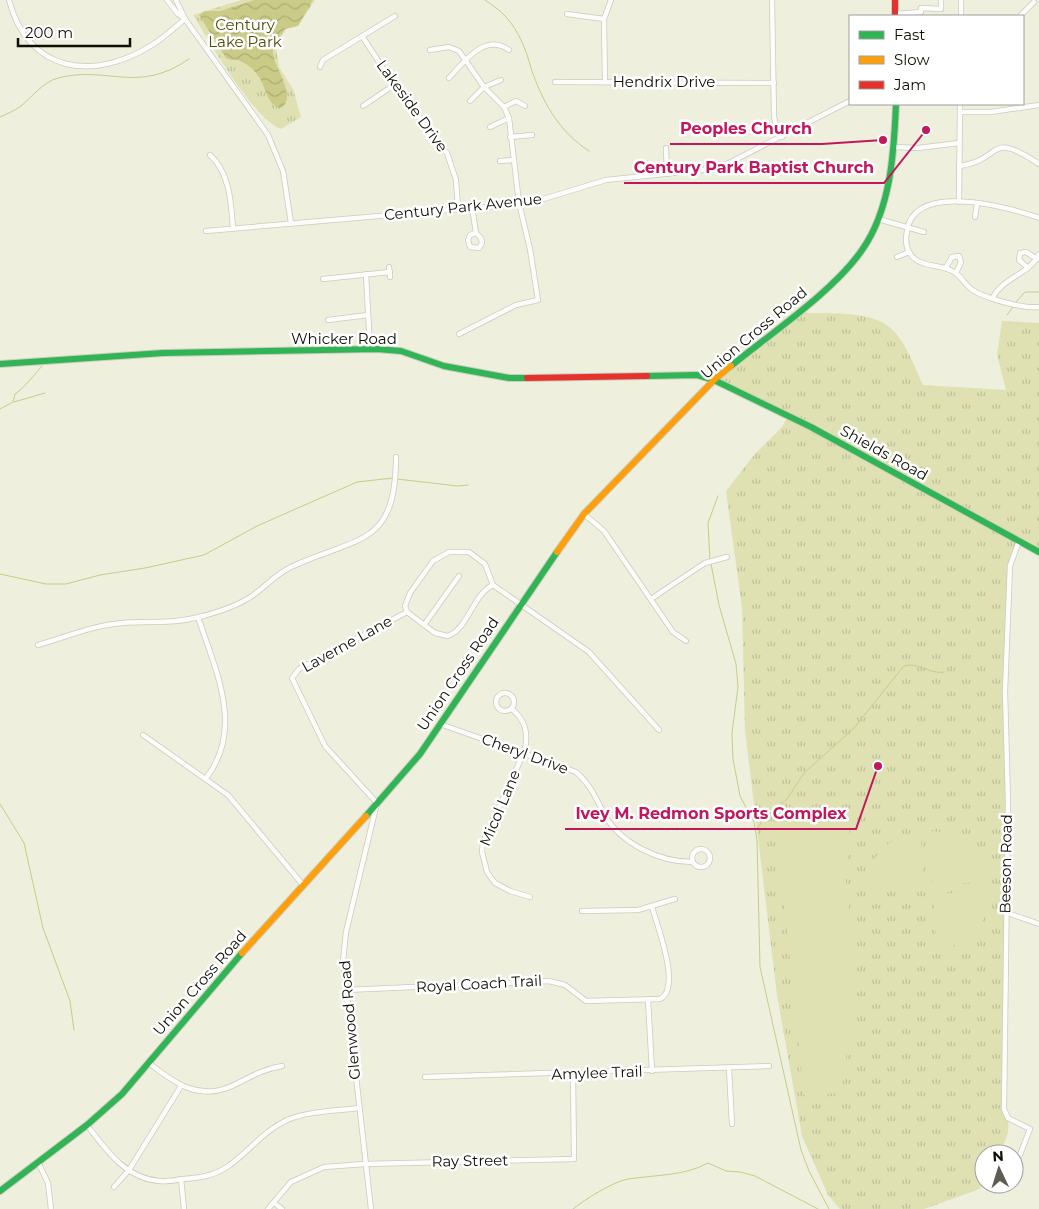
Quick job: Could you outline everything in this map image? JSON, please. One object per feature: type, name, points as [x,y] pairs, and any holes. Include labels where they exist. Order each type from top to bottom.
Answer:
[{"type":"main road","points":[[895,0],[895,15]]},
{"type":"main road","name":"Union Cross Road","points":[[0,1191],[87,1125],[122,1094],[219,979],[420,754],[520,603],[584,514],[714,380],[828,287],[862,250],[878,219],[894,147],[896,105]]},
{"type":"main road","name":"Whicker Road","points":[[0,364],[163,353],[370,350],[402,351],[444,366],[509,378],[690,374],[714,380]]},
{"type":"main road","name":"Shields Road","points":[[714,380],[811,427],[1039,552]]},
{"type":"street","points":[[10,0],[18,26],[33,47],[50,58],[73,65],[113,62],[144,50],[158,42],[185,19]]},
{"type":"street","points":[[167,0],[178,14],[185,19]]},
{"type":"street","points":[[176,0],[185,19],[257,118],[273,144],[286,181],[291,223]]},
{"type":"street","points":[[605,82],[604,19],[611,0]]},
{"type":"street","points":[[772,0],[774,123],[782,136]]},
{"type":"street","points":[[895,15],[921,12],[920,8],[923,7],[941,9],[941,0]]},
{"type":"street","points":[[961,0],[961,15]]},
{"type":"street","points":[[1021,15],[1034,1]]},
{"type":"street","points":[[567,14],[604,19]]},
{"type":"street","points":[[320,67],[323,60],[395,16]]},
{"type":"street","name":"Lakeside Drive","points":[[362,36],[394,84],[447,153],[456,180],[458,208]]},
{"type":"street","points":[[450,78],[466,59],[479,48],[500,45],[509,50]]},
{"type":"street","points":[[430,50],[452,48],[459,51],[484,87],[504,107],[509,118],[519,203],[530,248],[538,300],[516,305],[459,334]]},
{"type":"street","points":[[470,101],[484,87],[501,80]]},
{"type":"street","name":"Hendrix Drive","points":[[555,82],[774,83]]},
{"type":"street","points":[[363,106],[394,84]]},
{"type":"street","points":[[504,107],[516,101],[525,106]]},
{"type":"street","name":"Century Park Avenue","points":[[206,231],[539,201],[606,180],[712,169],[729,164],[849,102]]},
{"type":"street","points":[[959,202],[960,105]]},
{"type":"street","points":[[960,112],[991,112],[1015,106],[1039,105]]},
{"type":"street","points":[[490,127],[509,118]]},
{"type":"street","points":[[510,137],[532,135]]},
{"type":"street","points":[[894,147],[918,148],[959,143]]},
{"type":"street","points":[[959,166],[973,164],[1003,147],[1016,149],[1039,164]]},
{"type":"street","points":[[666,148],[667,174]]},
{"type":"street","points":[[210,155],[217,162],[228,186],[234,228]]},
{"type":"street","points":[[500,162],[514,160]]},
{"type":"street","points":[[1039,218],[1014,209],[959,202],[937,202],[922,207],[907,228],[906,243],[909,252],[921,263],[946,267],[956,273],[974,291],[1018,306],[1039,307]]},
{"type":"street","points":[[975,216],[977,204]]},
{"type":"street","points":[[472,207],[476,233]]},
{"type":"street","points":[[878,219],[924,232]]},
{"type":"street","points":[[897,257],[909,252]]},
{"type":"street","points":[[994,297],[998,289],[1009,279],[1028,268],[1038,256],[1026,252],[1020,253],[1019,260],[1028,268]]},
{"type":"street","points":[[946,267],[952,257],[959,256],[961,262],[956,273]]},
{"type":"street","points":[[323,278],[390,272]]},
{"type":"street","points":[[366,274],[370,350]]},
{"type":"street","points":[[328,320],[368,315]]},
{"type":"street","points":[[38,645],[108,625],[168,622],[198,617],[240,603],[290,567],[353,543],[373,531],[389,512],[396,483],[396,457]]},
{"type":"street","points":[[584,514],[604,531],[674,632],[686,641]]},
{"type":"street","name":"Beeson Road","points":[[1019,541],[1010,566],[1005,691],[1008,802],[1005,912],[1004,1109],[1008,1118],[1030,1129],[1024,1144]]},
{"type":"street","points":[[493,585],[481,595],[453,634],[440,636],[406,612],[406,601],[433,561],[449,552],[469,552],[479,558],[489,570],[493,585],[589,652],[659,730]]},
{"type":"street","points":[[651,599],[705,563],[728,557]]},
{"type":"street","points":[[424,625],[459,576]]},
{"type":"street","name":"Laverne Lane","points":[[377,803],[325,746],[301,699],[292,676],[300,669],[406,612]]},
{"type":"street","points":[[198,617],[226,714],[224,742],[218,758],[206,778]]},
{"type":"street","points":[[505,693],[511,695],[514,703],[512,709],[504,711],[498,708],[496,700],[500,695],[505,693]]},
{"type":"street","name":"Micol Lane","points":[[512,709],[520,715],[526,729],[527,738],[523,753],[483,842],[482,852],[486,872],[495,883],[510,892],[530,897]]},
{"type":"street","name":"Cheryl Drive","points":[[440,724],[576,772],[590,785],[615,829],[630,843],[660,856],[693,862]]},
{"type":"street","points":[[143,735],[206,778],[238,806],[266,843],[303,885]]},
{"type":"street","name":"Glenwood Road","points":[[371,1209],[358,1108],[343,961],[346,932],[377,803]]},
{"type":"street","points":[[698,850],[704,850],[709,854],[710,860],[705,867],[700,867],[693,862],[694,854],[698,850]]},
{"type":"street","points":[[582,910],[638,910],[675,899]]},
{"type":"street","points":[[652,907],[665,950],[668,980],[665,997],[648,1000],[652,1071]]},
{"type":"street","points":[[1005,912],[1039,924]]},
{"type":"street","name":"Royal Coach Trail","points":[[345,990],[549,981],[565,985],[586,1000],[648,1000]]},
{"type":"street","points":[[149,1063],[181,1086],[198,1091],[215,1091],[231,1086],[258,1071],[282,1066]]},
{"type":"street","name":"Amylee Trail","points":[[425,1077],[573,1074],[769,1066]]},
{"type":"street","points":[[729,1069],[732,1124]]},
{"type":"street","name":"Ray Street","points":[[268,1209],[287,1185],[305,1174],[324,1167],[365,1164],[574,1159],[573,1074]]},
{"type":"street","points":[[114,1187],[129,1170],[181,1086]]},
{"type":"street","points":[[87,1125],[112,1157],[129,1170],[150,1180],[182,1179],[204,1177],[226,1168],[270,1130],[287,1120],[358,1108]]},
{"type":"street","points":[[38,1162],[48,1183],[51,1209]]},
{"type":"street","points":[[182,1179],[184,1209]]},
{"type":"street","points":[[274,1203],[282,1209]]},
{"type":"green space","name":"Century Lake Park","points":[[241,0],[315,0],[299,25],[286,29],[276,46],[279,67],[293,89],[301,117],[281,129],[270,123],[246,96],[233,79],[193,15]]},
{"type":"green space","points":[[801,309],[811,313],[863,316],[889,326],[906,348],[923,385],[1006,390],[997,355],[1002,321],[1039,323],[1039,552],[1020,541],[1010,566],[1005,691],[1008,801],[1004,1109],[1007,1115],[1008,1132],[1004,1144],[974,1144],[974,1191],[924,1209],[840,1209],[828,1195],[802,1136],[777,995],[745,730],[742,608],[726,491],[754,455],[782,427],[788,416],[714,380]]},
{"type":"green space","points":[[850,824],[846,881],[857,984],[841,1093],[804,1095],[781,873],[780,825]]},
{"type":"green space","points":[[926,831],[950,834],[968,842],[981,858],[988,881],[933,886]]},
{"type":"green space","points":[[921,832],[923,887],[868,891],[871,867],[881,850],[898,839]]},
{"type":"green space","points":[[988,890],[985,914],[976,931],[959,943],[937,950],[933,895]]},
{"type":"water","name":"Century Lake Park","points":[[255,0],[313,0],[298,26],[285,29],[273,49],[274,59],[284,82],[287,96],[286,103],[281,108],[269,100],[261,81],[252,69],[240,61],[226,58],[199,15],[205,11],[220,11]]},
{"type":"waterway","points":[[485,0],[504,14],[515,28],[540,92],[553,115],[569,135],[589,151]]},
{"type":"waterway","points":[[0,117],[18,108],[43,86],[58,78],[76,75],[123,77],[154,75],[170,70],[189,59]]},
{"type":"waterway","points":[[1015,303],[1025,292],[1039,292]]},
{"type":"waterway","points":[[1007,315],[1013,307]]},
{"type":"waterway","points":[[0,409],[13,402],[15,394],[42,366]]},
{"type":"waterway","points":[[14,402],[45,393]]},
{"type":"waterway","points":[[0,574],[46,584],[66,584],[100,575],[145,568],[204,555],[257,526],[357,482],[393,478]]},
{"type":"waterway","points":[[397,479],[458,486],[468,485]]},
{"type":"waterway","points":[[710,560],[708,523],[718,496]]},
{"type":"waterway","points":[[711,564],[719,605],[736,664],[738,687],[732,733],[733,759],[740,796],[754,822],[757,840],[760,967],[801,1150],[809,1171],[829,1209]]},
{"type":"waterway","points":[[756,830],[764,819],[787,799],[804,773],[854,728],[903,667],[912,665],[934,672],[944,672]]},
{"type":"waterway","points":[[0,804],[24,843],[43,928],[70,1001],[74,1030]]},
{"type":"waterway","points":[[573,1209],[599,1191],[622,1181],[679,1173],[708,1163],[726,1171],[755,1176],[818,1209]]},
{"type":"traffic: fast","points":[[731,366],[819,296],[862,250],[872,234],[885,198],[892,160],[896,105]]},
{"type":"traffic: fast","points":[[0,364],[163,353],[377,349],[401,351],[444,366],[509,378],[527,378]]},
{"type":"traffic: fast","points":[[647,376],[697,375],[714,380],[811,427],[1039,552]]},
{"type":"traffic: fast","points":[[366,816],[420,754],[557,552]]},
{"type":"traffic: fast","points":[[0,1191],[87,1125],[122,1094],[242,953]]},
{"type":"traffic: slow","points":[[557,552],[584,514],[714,380],[731,366]]},
{"type":"traffic: slow","points":[[242,953],[366,816]]},
{"type":"traffic: jam","points":[[895,0],[895,15]]},
{"type":"traffic: jam","points":[[527,378],[647,376]]},
{"type":"place","name":"Century Park Baptist Church","points":[[926,130]]},
{"type":"place","name":"Peoples Church","points":[[883,140]]},
{"type":"place","name":"Ivey M. Redmon Sports Complex","points":[[878,766]]}]
